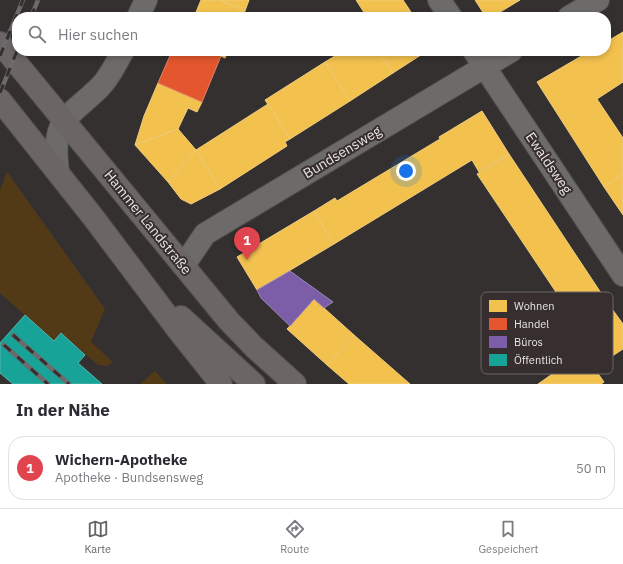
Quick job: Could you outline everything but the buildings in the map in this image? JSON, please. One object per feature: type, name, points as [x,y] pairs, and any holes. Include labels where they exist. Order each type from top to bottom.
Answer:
[{"type":"main road","name":"Hammer Landstraße","points":[[4,48],[230,321],[254,347],[295,384]]},
{"type":"main road","points":[[0,100],[58,172],[221,384]]},
{"type":"main road","points":[[138,278],[254,384]]},
{"type":"street","points":[[140,12],[146,0]]},
{"type":"street","points":[[439,0],[447,12]]},
{"type":"street","points":[[578,12],[598,0]]},
{"type":"street","points":[[58,172],[55,149],[58,131],[64,120],[101,86],[120,56]]},
{"type":"street","name":"Bundsensweg","points":[[184,265],[205,234],[479,59],[491,56]]},
{"type":"street","name":"Ewaldsweg","points":[[479,59],[623,275]]},
{"type":"shaded area","points":[[7,172],[105,309],[91,342],[113,362],[107,366],[98,365],[61,333],[54,341],[0,293],[0,190]]},
{"type":"shaded area","points":[[155,371],[167,384],[140,384]]},
{"type":"railway","points":[[18,12],[23,0]]},
{"type":"railway","points":[[33,12],[38,0]]},
{"type":"railway","points":[[0,56],[12,27]]},
{"type":"railway","points":[[0,93],[15,56]]},
{"type":"railway","points":[[13,335],[69,384]]},
{"type":"railway","points":[[4,345],[48,384]]},
{"type":"place","name":"Wichern-Apotheke","points":[[247,260]]}]
